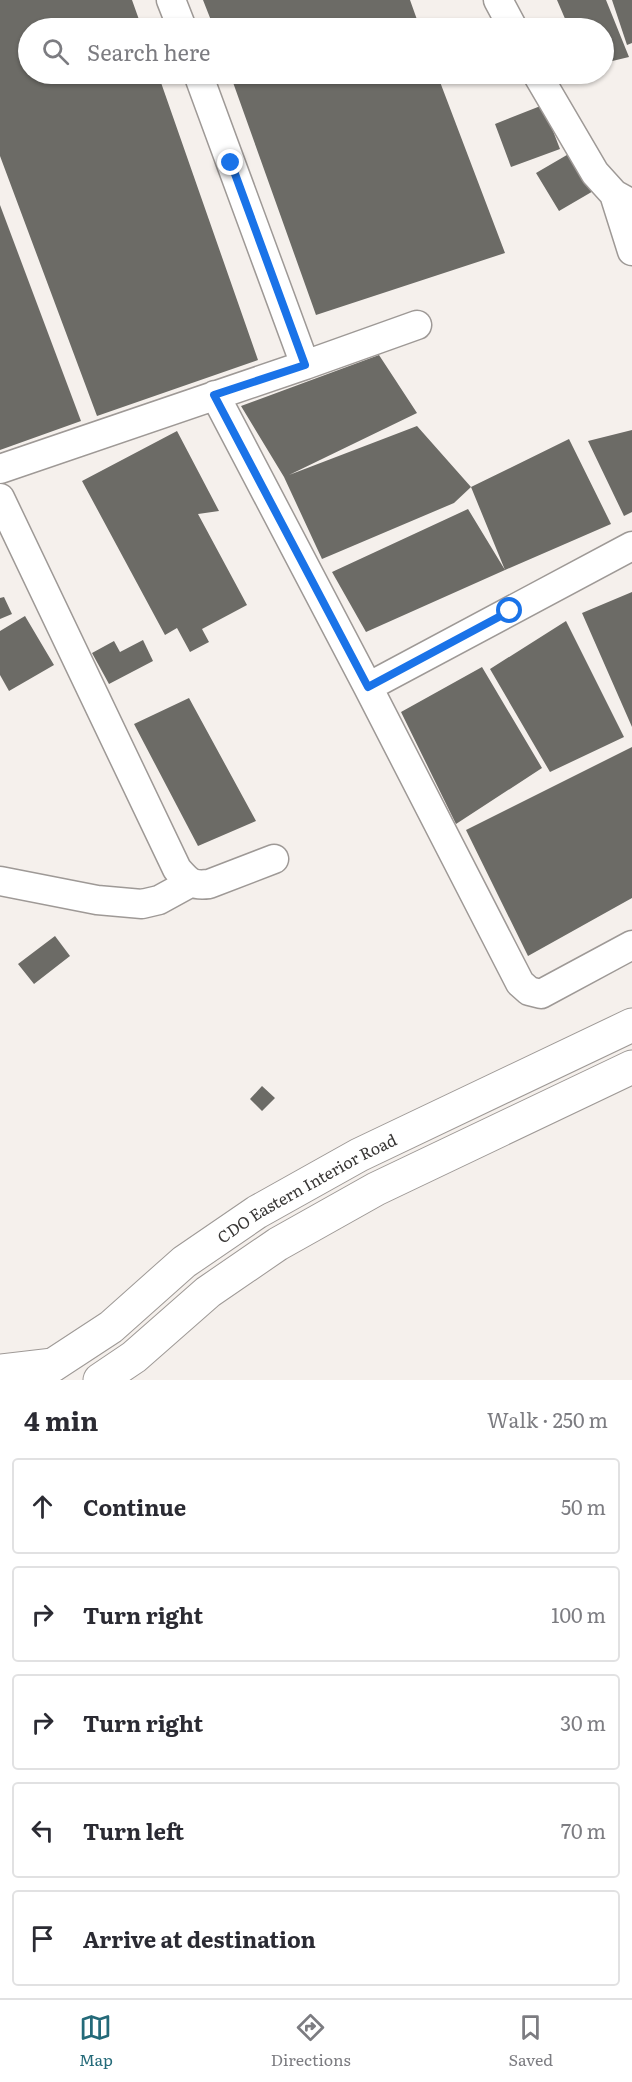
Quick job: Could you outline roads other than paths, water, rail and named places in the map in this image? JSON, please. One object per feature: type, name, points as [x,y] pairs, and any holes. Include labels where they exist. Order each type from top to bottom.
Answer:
[{"type":"main road","name":"CDO Eastern Interior Road","points":[[0,1371],[53,1365],[111,1327],[184,1262],[257,1212],[359,1155],[632,1025]]},
{"type":"main road","name":"CDO Eastern Interior Road","points":[[100,1380],[134,1357],[208,1292],[278,1244],[376,1189],[632,1067]]},
{"type":"lane","points":[[171,0],[178,18]]},
{"type":"lane","points":[[498,0],[508,18]]},
{"type":"lane","points":[[202,84],[305,365]]},
{"type":"lane","points":[[543,84],[595,173],[623,199],[632,251]]},
{"type":"lane","points":[[0,469],[417,326]]},
{"type":"lane","points":[[214,395],[368,687],[520,983],[529,991],[541,994],[632,945]]},
{"type":"lane","points":[[0,498],[177,869],[190,884],[209,885],[274,859]]},
{"type":"lane","points":[[368,687],[632,546]]},
{"type":"lane","points":[[0,881],[97,900],[142,904],[159,900],[190,884]]}]
